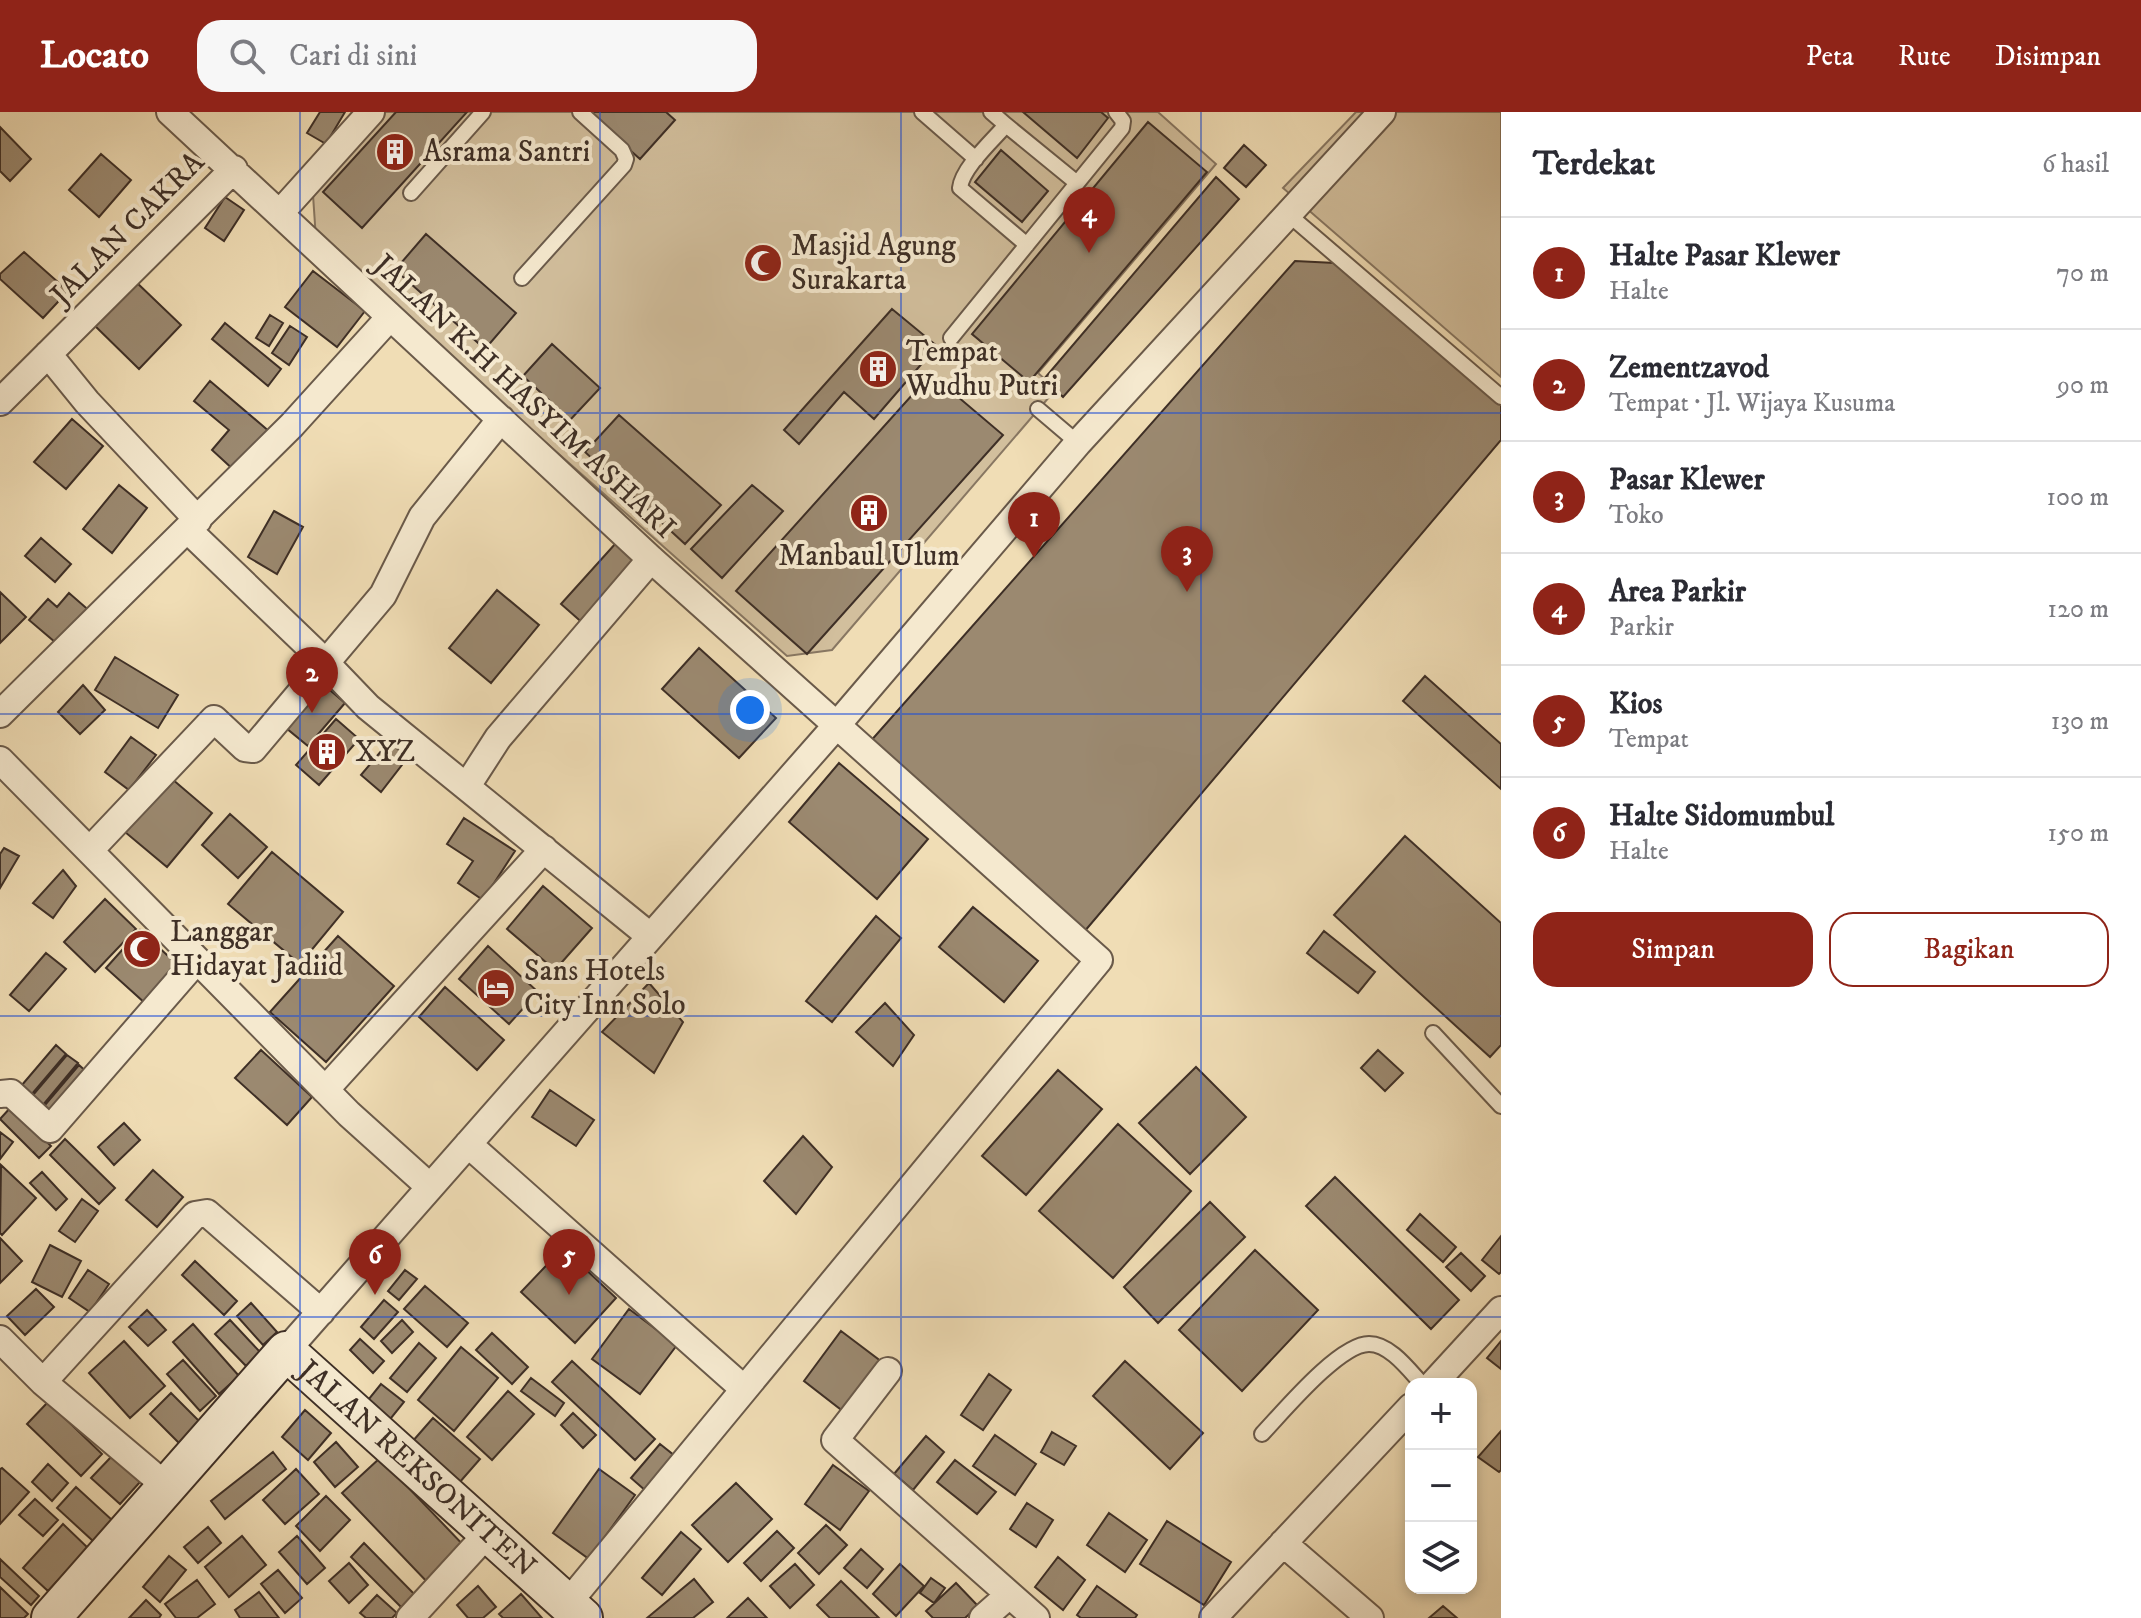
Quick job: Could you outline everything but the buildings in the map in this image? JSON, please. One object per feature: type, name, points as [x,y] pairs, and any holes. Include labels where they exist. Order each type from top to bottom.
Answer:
[{"type":"street","name":"JALAN K.H HASYIM ASHARI","points":[[170,112],[651,559],[1099,960],[744,1389]]},
{"type":"street","points":[[280,213],[371,112]]},
{"type":"street","points":[[51,1618],[836,726],[1078,443],[1382,112]]},
{"type":"street","name":"JALAN CAKRA","points":[[0,402],[234,169]]},
{"type":"street","points":[[0,714],[292,425],[390,317]]},
{"type":"street","points":[[48,354],[193,525],[368,707],[650,936]]},
{"type":"street","points":[[90,850],[206,710],[245,748],[251,750],[383,595],[422,517],[501,419]]},
{"type":"street","points":[[467,786],[498,738],[651,559]]},
{"type":"street","points":[[0,760],[325,1090],[430,1187]]},
{"type":"street","points":[[325,1090],[544,849]]},
{"type":"street","points":[[0,1094],[11,1093],[50,1129],[197,960]]},
{"type":"street","points":[[468,1144],[744,1389],[575,1611]]},
{"type":"street","points":[[43,1382],[201,1212],[207,1213],[321,1312]]},
{"type":"street","points":[[1439,1378],[1501,1310]]},
{"type":"street","points":[[0,1339],[43,1382],[166,1486]]},
{"type":"street","name":"JALAN REKSONITEN","points":[[286,1351],[575,1611]]},
{"type":"street","points":[[888,1371],[835,1440],[1036,1618]]},
{"type":"street","points":[[1213,1618],[1405,1413]]},
{"type":"street","points":[[410,1618],[488,1533]]},
{"type":"street","points":[[1283,1543],[1370,1618]]},
{"type":"street","points":[[983,1618],[1008,1596]]},
{"type":"lane","points":[[411,193],[483,112]]},
{"type":"lane","points":[[522,278],[624,165],[626,159],[622,150],[580,112]]},
{"type":"lane","points":[[922,112],[976,159]]},
{"type":"lane","points":[[991,112],[1077,183]]},
{"type":"lane","points":[[951,338],[1122,128],[1123,121],[1116,112]]},
{"type":"lane","points":[[1006,125],[976,159],[960,182],[960,188],[1027,245]]},
{"type":"lane","points":[[1288,214],[1501,397]]},
{"type":"lane","points":[[1038,409],[1078,443]]},
{"type":"lane","points":[[1433,1033],[1501,1106]]},
{"type":"lane","points":[[1262,1434],[1342,1352],[1368,1344],[1389,1351],[1416,1378]]},
{"type":"shaded area","points":[[375,112],[1158,112],[1216,164],[1038,373],[1056,389],[832,650],[787,656],[316,239],[312,180]]},
{"type":"shaded area","points":[[1356,112],[1501,112],[1501,377],[1283,188]]},
{"type":"place","name":"Asrama Santri","points":[[395,152]]},
{"type":"place","name":"Area Parkir","points":[[1089,253]]},
{"type":"place","name":"Masjid Agung Surakarta","points":[[763,263]]},
{"type":"place","name":"Tempat Wudhu Putri","points":[[878,369]]},
{"type":"place","name":"Manbaul Ulum","points":[[869,513]]},
{"type":"place","name":"Halte Pasar Klewer","points":[[1034,558]]},
{"type":"place","name":"Pasar Klewer","points":[[1187,592]]},
{"type":"place","name":"Zementzavod","points":[[312,713]]},
{"type":"place","name":"XYZ","points":[[327,752]]},
{"type":"place","name":"Langgar Hidayat Jadiid","points":[[142,949]]},
{"type":"place","name":"Sans Hotels City Inn Solo","points":[[496,988]]},
{"type":"place","name":"Halte Sidomumbul","points":[[375,1295]]},
{"type":"place","name":"Kios","points":[[569,1295]]}]
